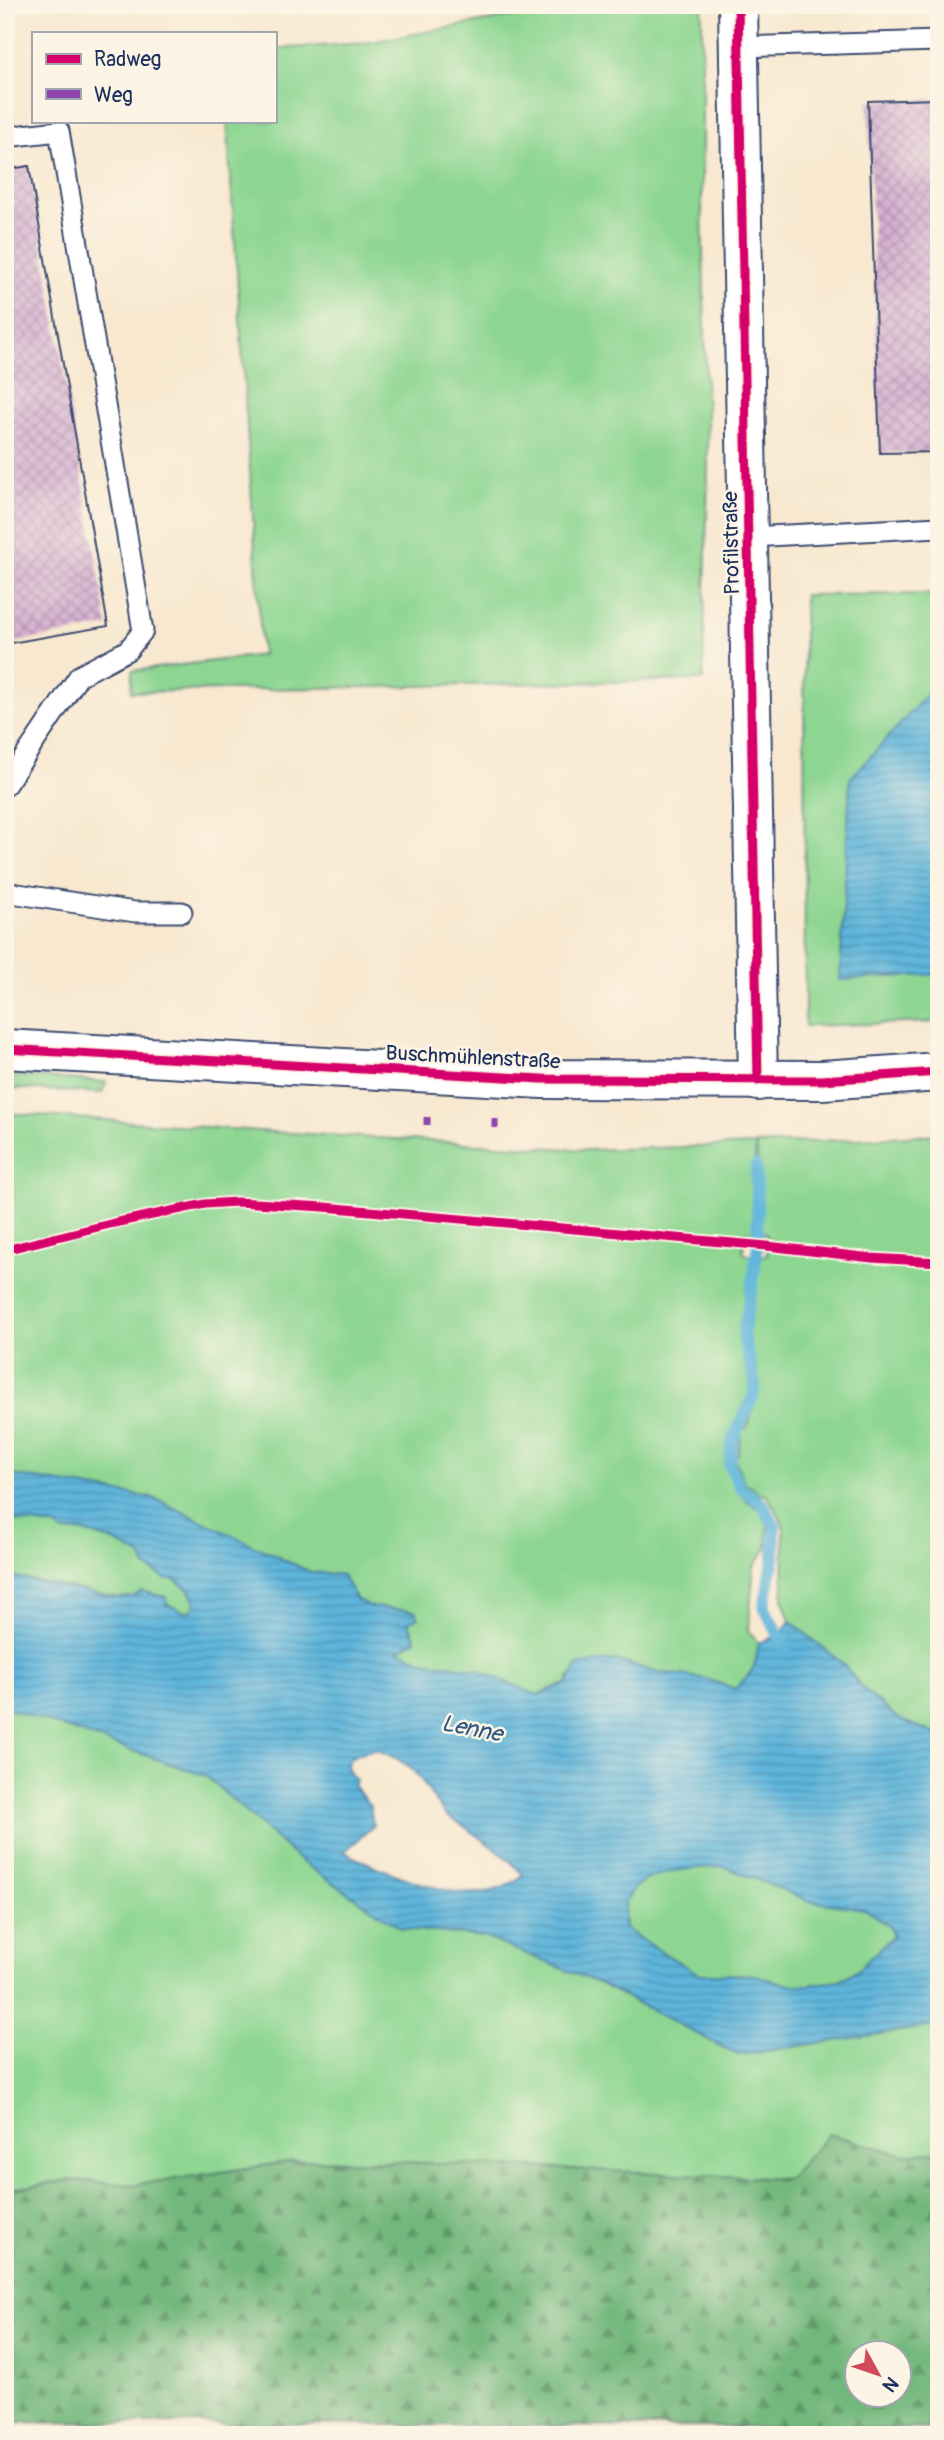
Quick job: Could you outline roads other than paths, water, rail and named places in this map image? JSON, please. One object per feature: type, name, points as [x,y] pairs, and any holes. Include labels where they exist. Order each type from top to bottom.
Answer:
[{"type":"street","name":"Profilstraße","points":[[738,5],[758,1081]]},
{"type":"street","name":"Buschmühlenstraße","points":[[5,1049],[542,1079],[822,1080],[939,1072]]},
{"type":"lane","points":[[739,47],[939,41]]},
{"type":"lane","points":[[5,137],[60,131],[143,631],[128,650],[79,676],[5,786]]},
{"type":"lane","points":[[748,537],[939,527]]},
{"type":"lane","points":[[5,892],[135,912],[182,912]]},
{"type":"water","points":[[939,681],[939,974],[840,980],[850,779]]},
{"type":"water","name":"Lenne","points":[[5,1474],[153,1498],[310,1572],[342,1575],[357,1600],[371,1607],[415,1611],[418,1617],[408,1622],[416,1640],[398,1650],[423,1661],[477,1670],[537,1695],[567,1684],[578,1665],[614,1660],[652,1671],[706,1679],[735,1689],[753,1669],[758,1643],[779,1635],[790,1621],[844,1665],[862,1688],[898,1719],[939,1735],[939,2025],[738,2055],[601,1984],[484,1937],[401,1928],[302,1862],[206,1776],[5,1707],[5,1575],[117,1598],[133,1597],[142,1591],[166,1597],[166,1604],[185,1612],[194,1609],[195,1601],[189,1590],[175,1579],[166,1579],[145,1566],[142,1557],[114,1541],[82,1531],[63,1532],[55,1526],[17,1521],[5,1516]],"holes":[[[377,1750],[394,1757],[409,1768],[422,1781],[447,1816],[496,1850],[523,1875],[496,1890],[464,1893],[410,1880],[344,1852],[373,1826],[370,1806],[353,1785],[356,1780],[347,1767],[348,1762],[363,1752]],[[723,1866],[810,1901],[865,1909],[890,1927],[893,1936],[857,1971],[838,1981],[789,1985],[755,1975],[699,1974],[625,1928],[625,1908],[630,1894],[641,1883],[671,1872]]]},
{"type":"waterway","points":[[756,1166],[758,1243],[743,1334],[755,1384],[753,1397],[733,1439],[729,1464],[740,1487],[762,1504],[775,1526],[774,1558],[764,1607],[786,1649]]}]
